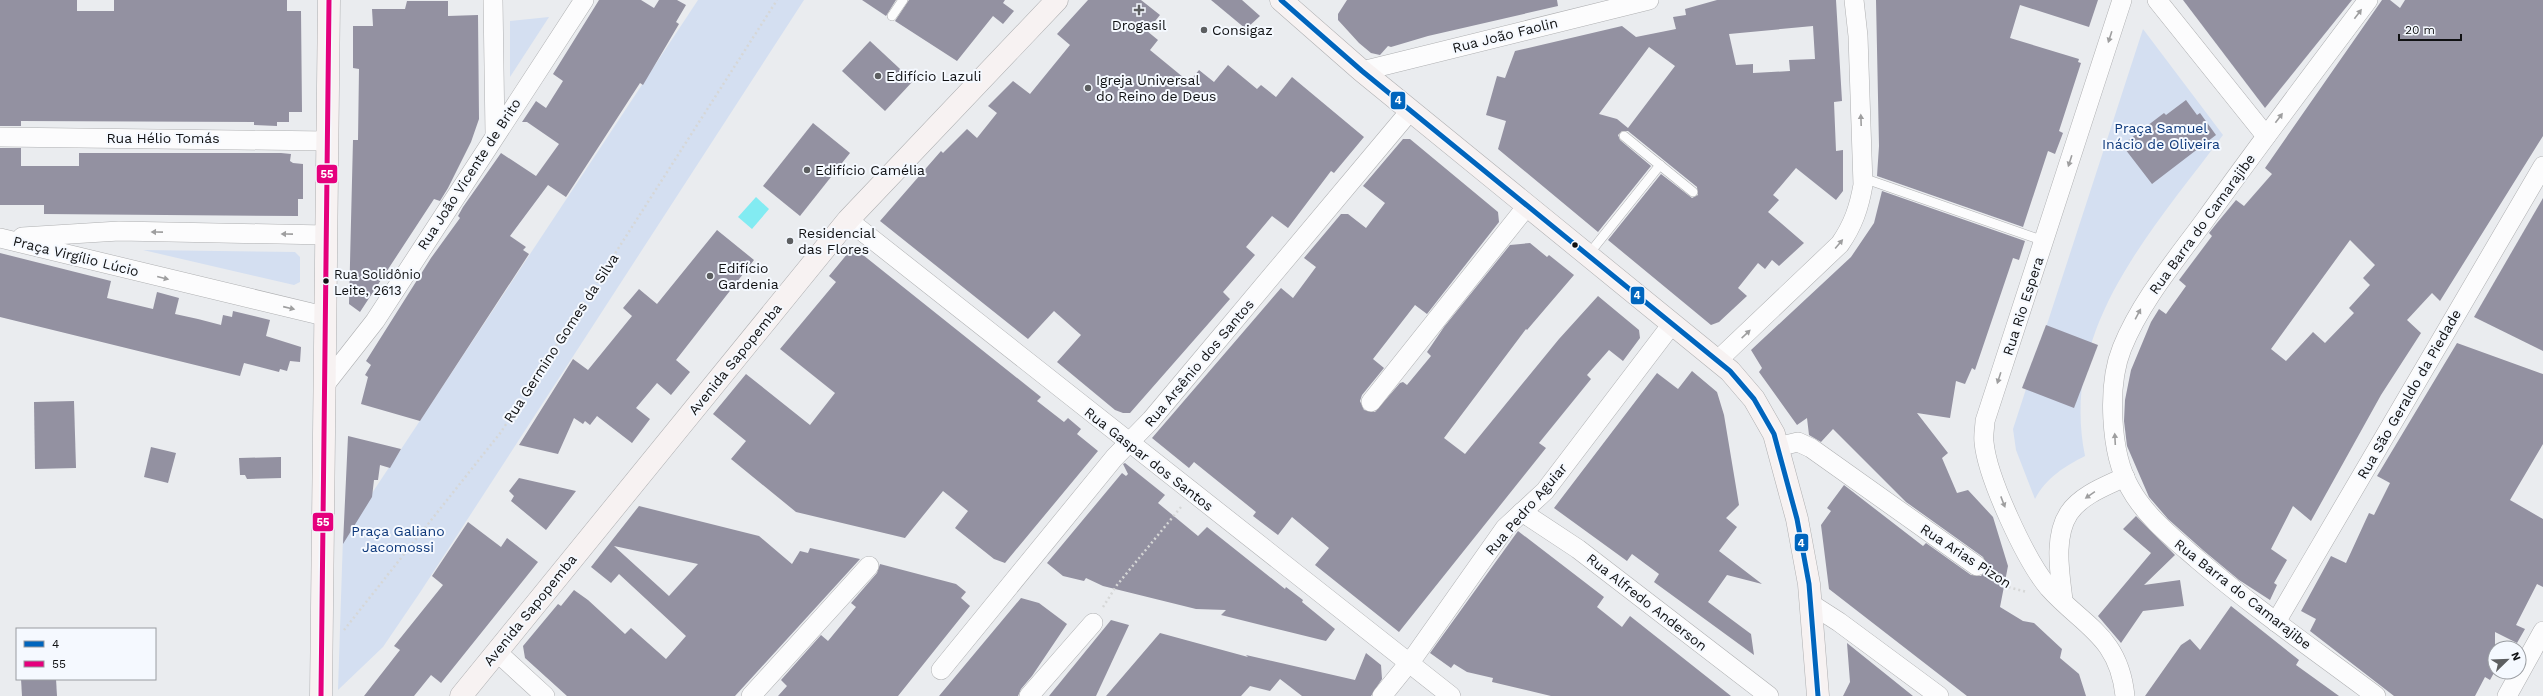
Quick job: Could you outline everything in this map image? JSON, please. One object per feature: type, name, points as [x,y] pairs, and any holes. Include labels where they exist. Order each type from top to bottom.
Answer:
[{"type":"main road","points":[[321,696],[324,316],[329,0]]},
{"type":"main road","name":"Avenida Sapopemba","points":[[461,696],[848,220],[1057,0]]},
{"type":"main road","points":[[1281,0],[1410,111],[1717,361],[1754,399],[1774,434],[1797,519],[1811,604],[1818,696]]},
{"type":"street","points":[[493,0],[495,134]]},
{"type":"street","name":"Rua João Vicente de Brito","points":[[324,386],[375,321],[495,134],[584,0]]},
{"type":"street","name":"Rua João Faolin","points":[[1362,71],[1649,0]]},
{"type":"street","points":[[1717,361],[1840,244],[1851,228],[1858,209],[1863,178],[1858,36],[1854,0]]},
{"type":"street","name":"Rua Rio Espera","points":[[2063,600],[2048,586],[2030,560],[2011,523],[1991,470],[1984,442],[1985,421],[2122,0]]},
{"type":"street","points":[[2157,0],[2266,136]]},
{"type":"street","name":"Rua Barra do Camarajibe","points":[[2368,0],[2266,136],[2139,311],[2121,350],[2113,398],[2116,449],[2125,477],[2130,489],[2168,534],[2225,583],[2376,696]]},
{"type":"street","name":"Rua Arsênio dos Santos","points":[[941,670],[1114,458],[1151,420],[1410,111]]},
{"type":"street","name":"Rua Hélio Tomás","points":[[0,137],[327,141]]},
{"type":"street","name":"Rua São Geraldo da Piedade","points":[[2276,622],[2543,166]]},
{"type":"street","points":[[1371,402],[1527,206]]},
{"type":"street","name":"Rua Gaspar dos Santos","points":[[848,220],[1128,443],[1451,696]]},
{"type":"street","name":"Praça Virgílio Lúcio","points":[[1,238],[119,231],[326,235]]},
{"type":"street","name":"Praça Virgílio Lúcio","points":[[1,238],[324,316]]},
{"type":"street","name":"Rua Pedro Aguiar","points":[[1382,696],[1505,528],[1544,491],[1672,324]]},
{"type":"street","name":"Rua Arias Pizon","points":[[1777,447],[1798,442],[1811,448],[1977,566]]},
{"type":"street","points":[[2125,477],[2090,494],[2069,513],[2062,533],[2059,556],[2063,600],[2090,624],[2105,642],[2116,661],[2125,696]]},
{"type":"street","name":"Rua Alfredo Anderson","points":[[1522,512],[1578,549],[1769,696]]},
{"type":"street","points":[[751,696],[869,566]]},
{"type":"street","points":[[1811,604],[1839,622],[1939,696]]},
{"type":"street","points":[[1029,696],[1093,623]]},
{"type":"street","points":[[2507,696],[2543,631]]},
{"type":"street","points":[[497,652],[545,696]]},
{"type":"lane","points":[[892,16],[903,0]]},
{"type":"lane","points":[[1624,136],[1693,192]]},
{"type":"lane","points":[[1588,255],[1660,165]]},
{"type":"lane","points":[[1863,178],[2044,241]]},
{"type":"path","name":"Rua Germino Gomes da Silva","points":[[322,658],[501,432],[777,0]]},
{"type":"path","points":[[1093,623],[1117,585],[1193,493]]},
{"type":"path","name":"Rua Arias Pizon","points":[[1977,566],[2008,587],[2032,593]]},
{"type":"green space","name":"Praça Galiano Jacomossi","points":[[698,0],[804,0],[421,591],[383,647],[338,690],[343,537]]},
{"type":"green space","points":[[549,17],[510,77],[510,21]]},
{"type":"green space","name":"Praça Samuel Inácio de Oliveira","points":[[2143,29],[2223,135],[2141,245],[2118,284],[2099,323],[2086,365],[2081,409],[2085,456],[2070,464],[2050,479],[2035,499],[2016,450],[2013,429]]},
{"type":"green space","points":[[143,250],[295,252],[300,257],[300,282],[294,285]]},
{"type":"water","points":[[756,197],[769,209],[752,229],[738,217]]},
{"type":"building","points":[[0,0],[77,0],[77,11],[114,11],[114,0],[287,0],[287,11],[301,11],[302,112],[289,112],[289,122],[277,122],[277,126],[254,125],[254,122],[21,121],[21,126],[0,126]]},
{"type":"building","points":[[599,0],[641,0],[654,8],[659,0],[677,0],[686,5],[676,22],[679,24],[643,85],[640,83],[566,197],[548,185],[510,236],[526,247],[523,250],[529,254],[420,421],[361,404],[368,377],[365,375],[371,365],[366,361],[431,258],[460,218],[458,216],[463,207],[501,153],[536,176],[559,144],[527,122],[522,122],[536,101],[546,108],[563,81],[553,74]]},
{"type":"building","points":[[862,0],[896,0],[886,16]]},
{"type":"building","points":[[909,0],[1005,0],[1003,3],[1014,11],[1003,24],[993,16],[957,61],[895,21]]},
{"type":"building","points":[[1088,0],[1141,0],[1160,15],[1147,31],[1158,40],[1150,50],[1189,82],[1199,70],[1214,82],[1228,65],[1257,89],[1261,85],[1276,97],[1292,77],[1364,137],[1334,173],[1331,171],[1288,228],[1272,216],[1246,247],[1255,255],[1223,292],[1230,299],[1130,413],[1123,413],[1115,410],[1057,362],[1081,335],[1054,311],[1028,339],[880,221],[941,151],[943,153],[967,129],[977,138],[997,113],[988,106],[1013,81],[1030,94],[1070,45],[1057,34]]},
{"type":"building","points":[[1211,0],[1242,0],[1260,16],[1246,29]]},
{"type":"building","points":[[1347,0],[1557,0],[1558,6],[1428,36],[1391,47],[1388,46],[1380,55],[1371,53],[1359,43],[1338,20],[1338,14]]},
{"type":"building","points":[[1717,0],[1836,0],[1842,101],[1834,102],[1836,151],[1843,150],[1843,191],[1836,200],[1796,168],[1773,195],[1779,200],[1768,212],[1804,243],[1779,266],[1772,260],[1765,269],[1758,263],[1738,288],[1747,296],[1719,322],[1711,325],[1608,240],[1661,174],[1692,198],[1698,195],[1697,187],[1628,131],[1622,131],[1618,135],[1620,140],[1651,166],[1598,232],[1498,149],[1506,121],[1486,115],[1497,76],[1505,78],[1515,51],[1622,26],[1636,37],[1676,29],[1673,17],[1686,15],[1685,9]],"holes":[[[1813,26],[1815,59],[1789,60],[1790,71],[1753,73],[1753,64],[1736,65],[1729,34]],[[1649,47],[1675,66],[1628,128],[1617,119],[1599,114]]]},
{"type":"building","points":[[1876,0],[2098,0],[2089,27],[2020,5],[2010,38],[2079,59],[2078,62],[2081,63],[2059,131],[2063,133],[2055,154],[2048,151],[2023,227],[1877,176],[1879,146]]},
{"type":"building","points":[[2183,0],[2352,0],[2265,108]]},
{"type":"building","points":[[2382,0],[2390,0],[2400,8],[2405,0],[2543,0],[2543,136],[2440,301],[2432,293],[2407,320],[2421,333],[2381,395],[2311,521],[2293,506],[2271,549],[2287,560],[2274,583],[2277,585],[2270,600],[2239,580],[2204,551],[2168,519],[2149,497],[2127,446],[2124,421],[2125,400],[2131,370],[2151,322],[2159,309],[2166,314],[2186,286],[2179,280],[2212,236],[2209,233],[2217,223],[2236,200],[2244,206],[2272,174],[2265,168]],"holes":[[[2350,240],[2375,265],[2363,278],[2370,285],[2349,308],[2354,313],[2325,343],[2313,332],[2286,361],[2271,349]]]},
{"type":"building","points":[[407,1],[448,1],[448,16],[478,15],[479,119],[471,142],[440,201],[434,199],[360,312],[349,304],[353,140],[358,140],[359,69],[353,68],[353,26],[373,26],[372,9],[405,9]]},
{"type":"building","name":"Edifício Lazuli","points":[[870,41],[913,81],[885,111],[842,71]]},
{"type":"building","points":[[2186,100],[2197,115],[2200,113],[2216,135],[2152,184],[2122,145],[2164,113],[2166,115]]},
{"type":"building","name":"Edifício Camélia","points":[[813,123],[850,153],[800,216],[763,186]]},
{"type":"building","points":[[1403,139],[1410,139],[1498,212],[1499,222],[1427,314],[1415,305],[1373,359],[1384,368],[1362,395],[1360,401],[1364,410],[1375,412],[1400,383],[1403,382],[1407,385],[1431,356],[1427,352],[1444,327],[1510,245],[1530,243],[1547,257],[1549,255],[1574,275],[1527,330],[1526,329],[1444,438],[1465,454],[1559,339],[1598,296],[1639,330],[1640,338],[1623,361],[1609,350],[1587,375],[1591,379],[1539,443],[1546,448],[1399,632],[1315,565],[1329,548],[1292,517],[1278,535],[1253,516],[1256,512],[1194,462],[1189,468],[1152,438],[1281,288],[1293,298],[1316,267],[1304,258],[1341,214],[1348,214],[1366,228],[1385,203],[1363,186]]},
{"type":"building","points":[[0,148],[21,148],[21,166],[79,166],[79,153],[291,154],[290,161],[293,163],[303,164],[303,199],[298,199],[298,216],[44,214],[44,205],[0,205]]},
{"type":"building","points":[[1882,191],[2025,241],[2019,260],[2013,258],[1975,370],[1972,368],[1965,384],[1956,381],[1950,418],[1917,413],[1948,453],[1942,458],[1957,493],[1968,490],[1993,517],[2008,566],[2000,607],[2023,621],[2034,623],[2062,649],[2060,658],[2079,674],[2086,696],[1967,696],[1829,589],[1821,525],[1831,511],[1827,508],[1844,485],[1923,546],[1926,543],[1971,575],[1981,576],[1988,567],[1983,557],[1906,502],[1833,429],[1821,442],[1809,435],[1807,418],[1797,425],[1759,372],[1762,368],[1751,350],[1851,257],[1874,223]]},
{"type":"building","points":[[2543,198],[2543,351],[2474,317]]},
{"type":"building","points":[[717,230],[754,260],[676,360],[690,372],[671,395],[657,383],[636,408],[650,419],[632,443],[597,416],[590,425],[585,421],[583,424],[574,418],[558,454],[519,445],[573,359],[588,370],[632,316],[623,308],[639,289],[657,304]]},
{"type":"building","points":[[853,247],[1041,397],[1037,401],[1064,422],[1068,418],[1081,429],[1077,434],[1098,451],[1005,563],[994,559],[955,528],[968,511],[943,491],[905,538],[796,512],[731,459],[746,441],[713,414],[746,374],[810,425],[835,393],[780,349],[836,282],[829,276]]},
{"type":"building","points":[[0,253],[111,281],[107,298],[153,309],[157,292],[179,298],[175,314],[221,325],[223,315],[232,317],[233,311],[270,320],[266,336],[301,347],[300,362],[290,361],[287,371],[280,369],[279,372],[244,363],[240,376],[0,317]]},
{"type":"building","points":[[2046,325],[2098,345],[2074,408],[2022,388]]},
{"type":"building","points":[[2457,343],[2543,374],[2543,444],[2510,500],[2543,519],[2543,587],[2537,584],[2516,625],[2525,629],[2519,640],[2511,640],[2495,632],[2495,640],[2487,640],[2487,678],[2485,677],[2475,696],[2394,696],[2310,631],[2316,619],[2301,611],[2331,556],[2346,563],[2369,513],[2374,515],[2390,483],[2377,476]]},
{"type":"building","points":[[1692,371],[1717,392],[1724,415],[1739,505],[1726,518],[1737,527],[1719,551],[1762,584],[1727,575],[1708,602],[1751,634],[1754,655],[1654,582],[1659,574],[1632,554],[1627,561],[1554,508],[1657,373],[1678,389]]},
{"type":"building","points":[[74,401],[76,468],[35,469],[34,402]]},
{"type":"building","points":[[348,436],[401,449],[390,468],[380,465],[378,480],[374,480],[372,497],[343,544]]},
{"type":"building","points":[[151,447],[176,453],[168,483],[144,477]]},
{"type":"building","points":[[281,457],[281,478],[247,479],[245,475],[240,475],[239,458]]},
{"type":"building","points":[[1125,463],[1165,495],[1158,503],[1198,536],[1207,527],[1285,589],[1286,587],[1303,600],[1302,602],[1335,629],[1326,641],[1221,615],[1226,610],[1196,609],[1103,586],[1086,578],[1084,581],[1063,576],[1047,563],[1122,473],[1126,476],[1128,474],[1123,464]]},
{"type":"building","points":[[519,478],[576,491],[546,530],[511,501],[514,496],[509,491]]},
{"type":"building","points":[[639,506],[759,536],[792,564],[800,551],[808,553],[810,548],[860,559],[735,696],[567,696],[525,658],[523,646],[558,604],[561,606],[574,590],[588,600],[625,634],[631,628],[666,659],[686,636],[619,574],[611,583],[591,567]],"holes":[[[614,546],[698,564],[669,596]]]},
{"type":"building","points":[[2136,516],[2175,555],[2144,585],[2180,580],[2184,606],[2143,611],[2121,643],[2098,616],[2151,553],[2123,529]]},
{"type":"building","points":[[468,522],[501,547],[507,538],[538,562],[441,683],[431,675],[414,696],[364,696],[400,650],[394,646],[443,585],[432,576]]},
{"type":"building","points":[[1518,531],[1604,597],[1597,607],[1622,627],[1630,616],[1731,696],[1551,696],[1492,682],[1493,678],[1467,672],[1454,664],[1451,668],[1430,653]]},
{"type":"building","points":[[880,564],[956,584],[966,592],[961,598],[970,606],[898,696],[778,696],[787,686],[781,680],[821,635],[828,641],[856,607],[851,603],[877,573]]},
{"type":"building","points":[[1021,598],[1039,603],[1067,624],[1032,676],[1021,689],[1018,696],[939,696]]},
{"type":"building","points":[[2231,606],[2299,660],[2296,665],[2339,696],[2145,696],[2181,645],[2190,639],[2200,650]]},
{"type":"building","points":[[1111,620],[1129,625],[1096,696],[1049,696]]},
{"type":"building","points":[[1160,633],[1248,657],[1246,655],[1355,680],[1366,653],[1381,665],[1382,679],[1371,696],[1302,696],[1280,679],[1270,691],[1250,686],[1241,696],[1106,696]]},
{"type":"building","points":[[1847,643],[1913,696],[1843,696],[1850,682]]},
{"type":"building","points":[[21,680],[56,680],[57,696],[22,696]]},
{"type":"transit line","name":"55","points":[[321,696],[329,0]]},
{"type":"transit line","name":"4","points":[[1281,0],[1362,71],[1730,371],[1754,399],[1774,434],[1797,519],[1809,584],[1818,696]]},
{"type":"place","name":"Drogasil","points":[[1139,10]]},
{"type":"place","name":"Consigaz","points":[[1204,30]]},
{"type":"place","name":"Edifício Lazuli","points":[[878,76]]},
{"type":"place","name":"Igreja Universal do Reino de Deus","points":[[1088,88]]},
{"type":"place","name":"Edifício Camélia","points":[[807,170]]},
{"type":"place","name":"Residencial das Flores","points":[[790,241]]},
{"type":"place","name":"Edifício Gardenia","points":[[710,276]]},
{"type":"place","name":"Rua Solidônio Leite, 2613","points":[[326,281]]}]
